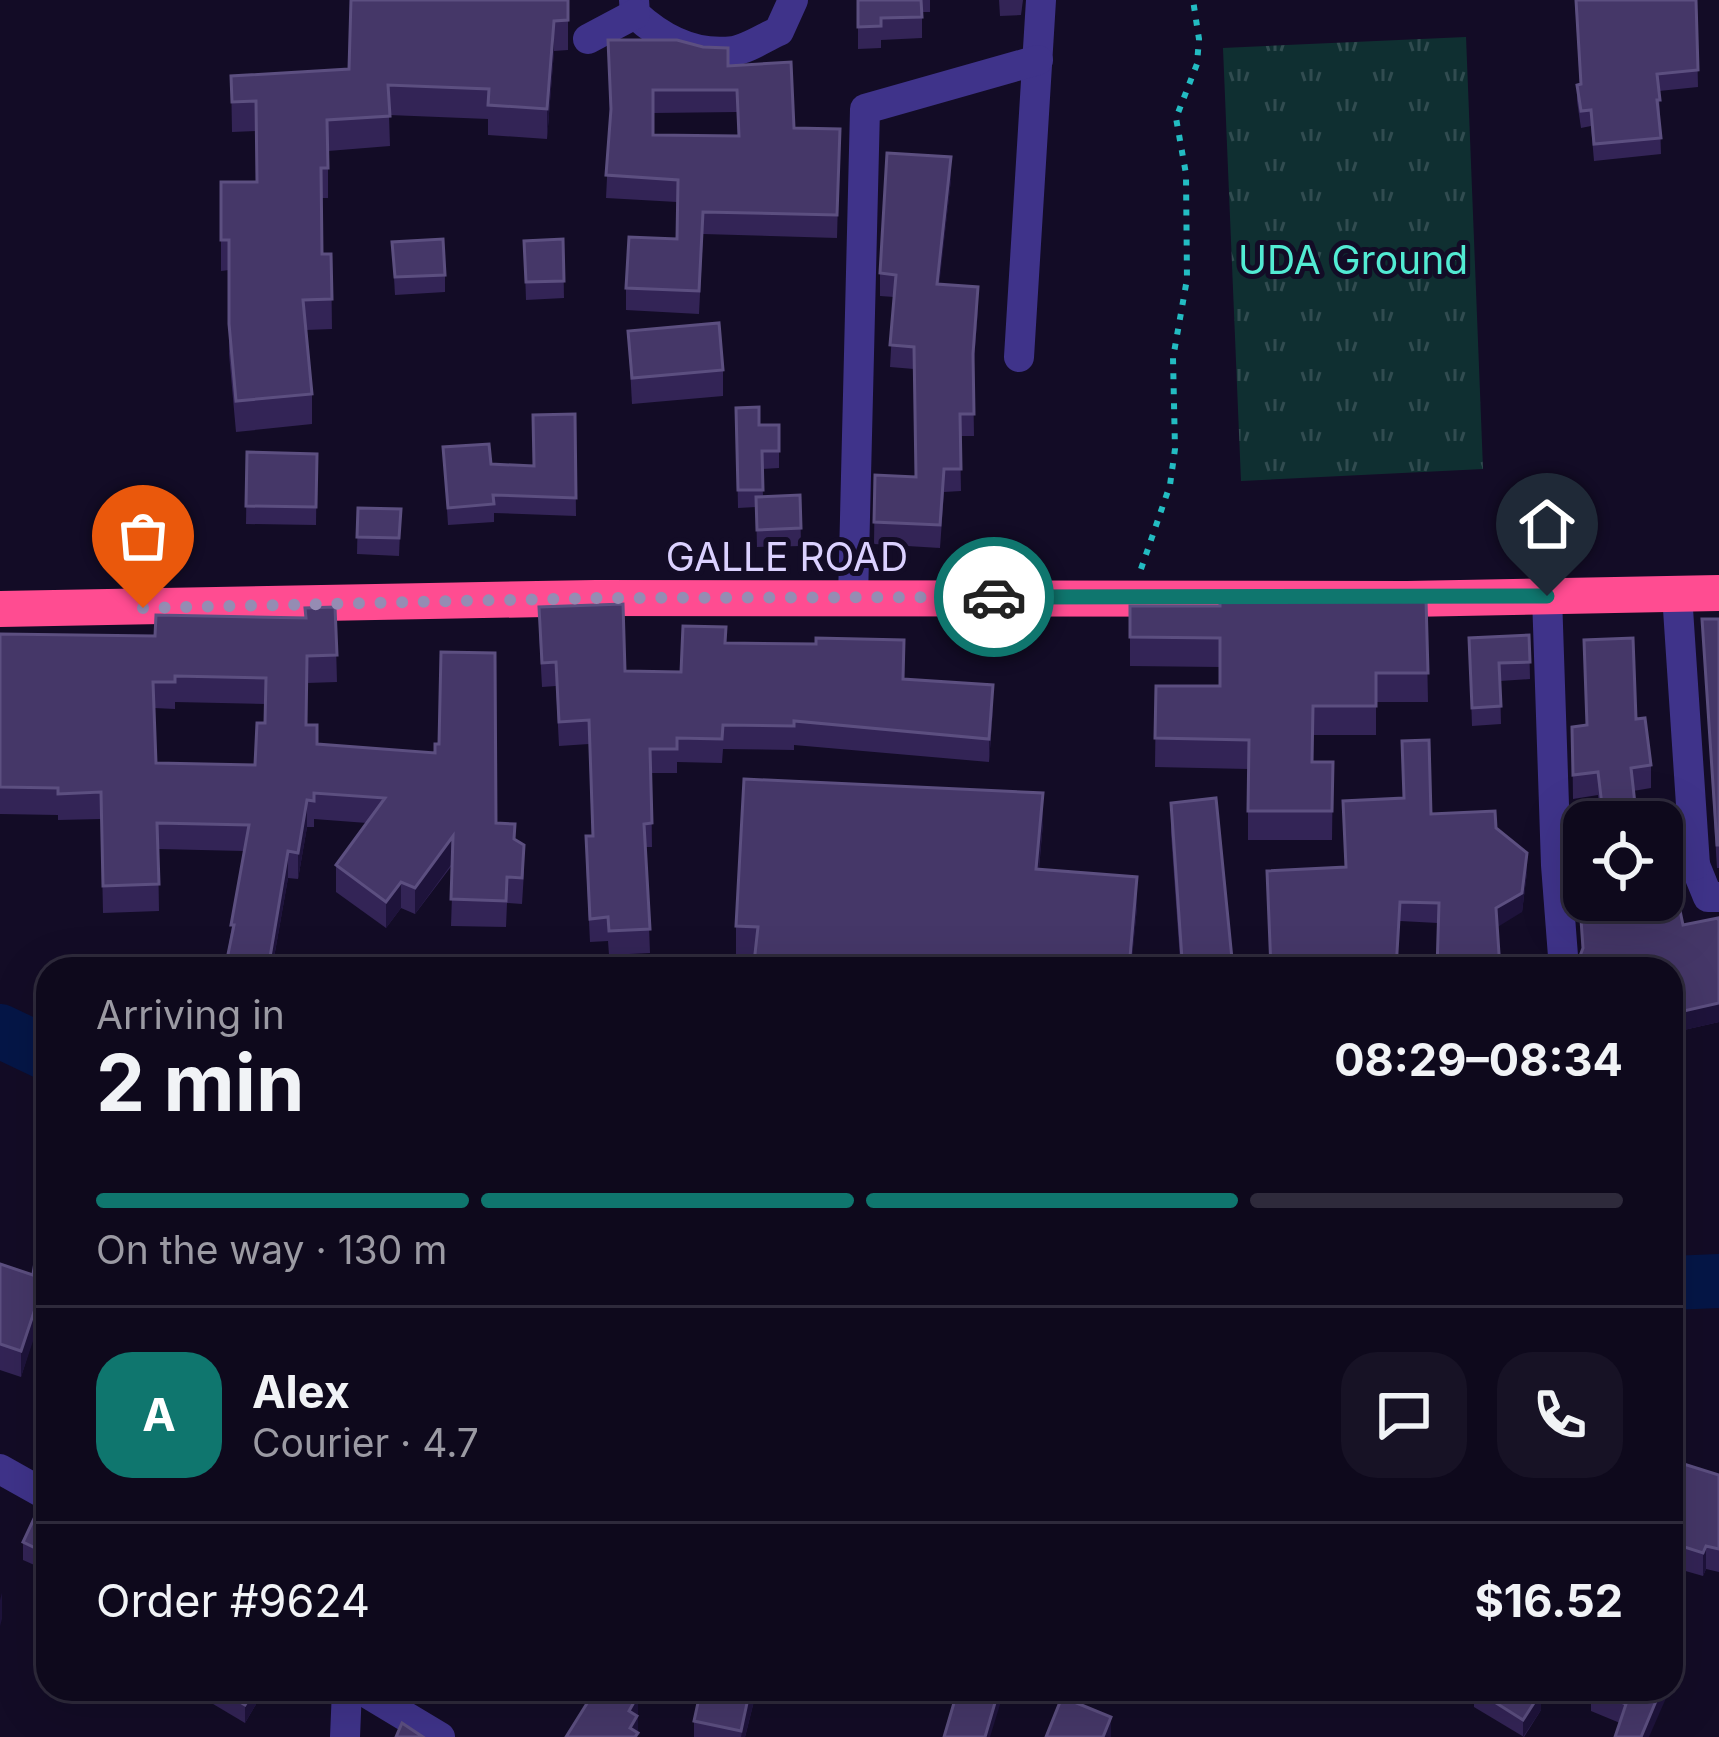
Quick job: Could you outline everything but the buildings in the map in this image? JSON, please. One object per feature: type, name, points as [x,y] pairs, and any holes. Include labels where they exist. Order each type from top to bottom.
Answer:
[{"type":"highway","name":"GALLE ROAD","points":[[0,609],[596,598],[1719,592]]},
{"type":"street","points":[[588,39],[634,7],[661,38],[734,51],[779,31],[794,0]]},
{"type":"street","points":[[1018,357],[1041,0]]},
{"type":"street","points":[[853,599],[865,109],[1037,60]]},
{"type":"street","points":[[1677,594],[1694,866],[1708,897],[1719,897]]},
{"type":"street","points":[[1547,596],[1564,801]]},
{"type":"street","points":[[1683,866],[1694,866]]},
{"type":"street","points":[[1565,957],[1567,921]]},
{"type":"street","points":[[0,1469],[36,1489]]},
{"type":"street","points":[[345,1737],[346,1701]]},
{"type":"street","points":[[380,1701],[440,1737]]},
{"type":"path","points":[[1132,596],[1170,484],[1175,449],[1173,358],[1187,279],[1186,174],[1176,118],[1197,64],[1193,0]]},
{"type":"green space","name":"UDA Ground","points":[[1466,37],[1483,469],[1241,481],[1223,48]]},
{"type":"waterway","points":[[0,1031],[36,1048]]},
{"type":"waterway","points":[[1683,1282],[1719,1281]]},
{"type":"way so far","points":[[143,608],[596,598],[994,597]]},
{"type":"route","points":[[994,597],[1547,596]]}]
